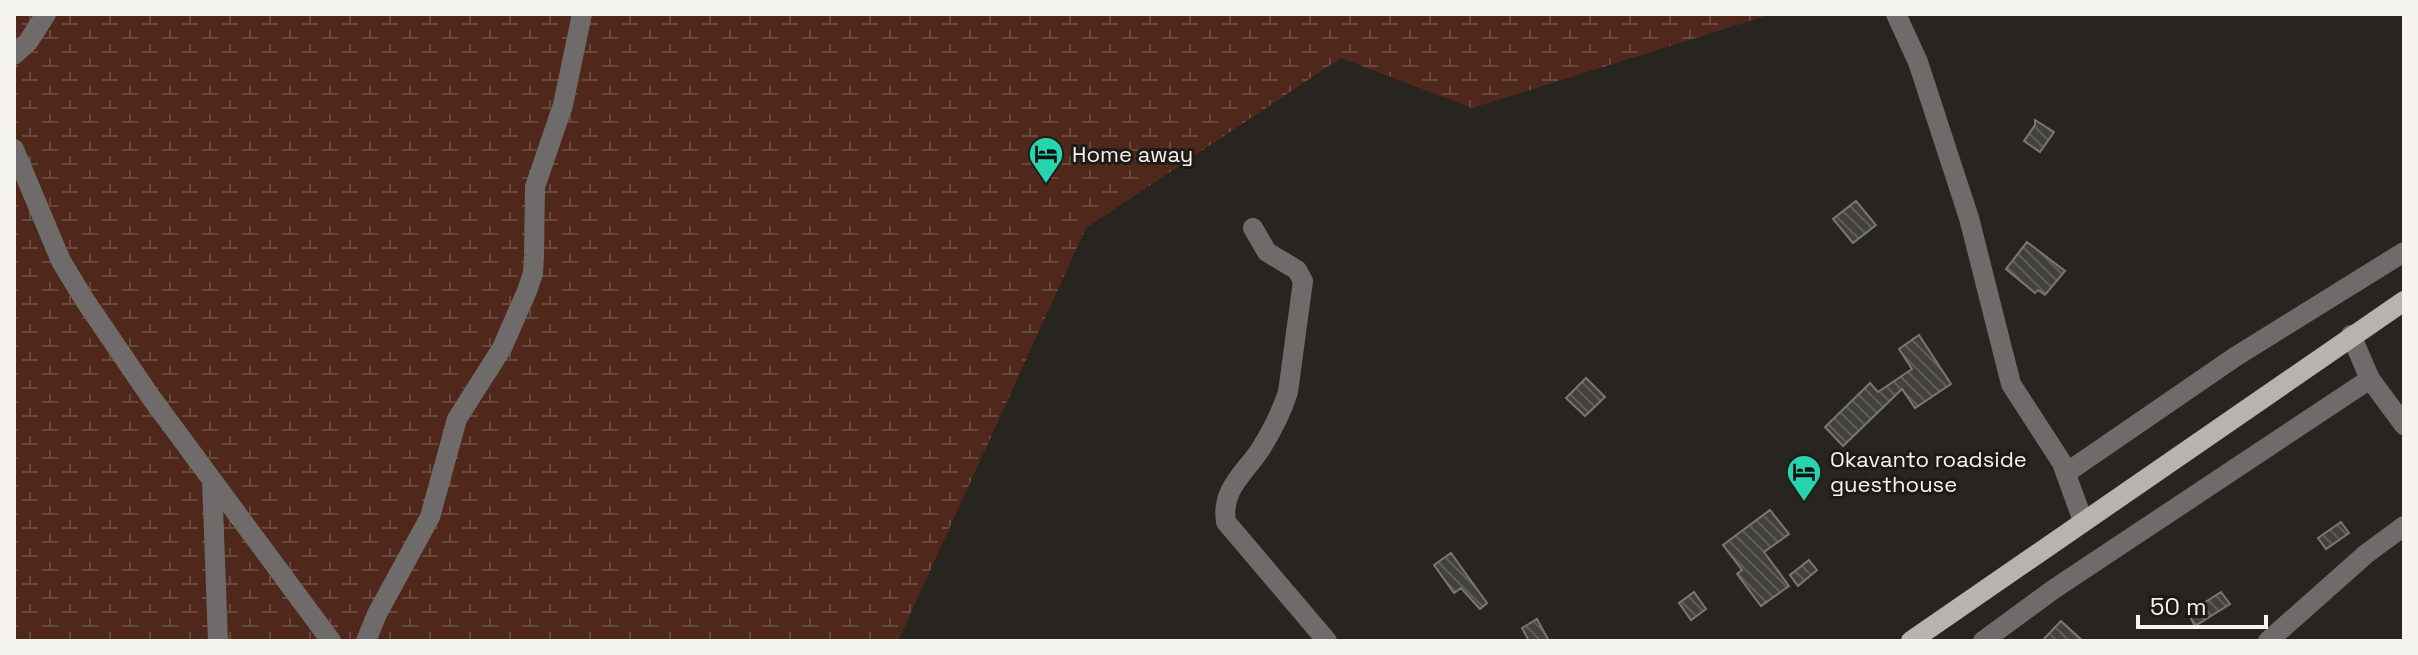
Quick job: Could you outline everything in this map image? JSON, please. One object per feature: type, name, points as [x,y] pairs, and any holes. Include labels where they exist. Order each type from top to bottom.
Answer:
[{"type":"main road","points":[[1911,641],[2404,301]]},
{"type":"street","points":[[14,55],[28,42],[46,14]]},
{"type":"street","points":[[366,641],[372,623],[430,517],[457,419],[502,348],[527,291],[534,256],[535,187],[563,105],[582,14]]},
{"type":"street","points":[[1896,14],[1918,62],[1969,218],[2011,384],[2066,473],[2083,521]]},
{"type":"street","points":[[14,149],[61,261],[84,299],[150,396],[331,641]]},
{"type":"street","points":[[1253,228],[1267,252],[1297,270],[1303,281],[1283,409],[1257,453],[1227,493],[1226,522],[1327,641]]},
{"type":"street","points":[[2066,473],[2235,357],[2404,252]]},
{"type":"street","points":[[2351,335],[2370,379],[2404,425]]},
{"type":"street","points":[[1983,641],[2054,589],[2370,379]]},
{"type":"street","points":[[212,480],[218,641]]},
{"type":"street","points":[[2268,641],[2366,554],[2404,526]]},
{"type":"green space","points":[[14,14],[1772,14],[1472,108],[1341,58],[1086,228],[898,641],[14,641]]},
{"type":"building","points":[[2035,120],[2054,132],[2040,152],[2024,141]]},
{"type":"building","points":[[1856,201],[1876,225],[1853,243],[1833,219]]},
{"type":"building","points":[[2027,242],[2065,271],[2045,295],[2038,290],[2035,293],[2006,269]]},
{"type":"building","points":[[1919,335],[1951,384],[1915,408],[1902,389],[1843,446],[1825,427],[1870,383],[1878,392],[1912,369],[1899,349]]},
{"type":"building","points":[[1586,378],[1605,397],[1585,416],[1566,398]]},
{"type":"building","points":[[1770,510],[1789,534],[1764,552],[1789,586],[1761,606],[1737,574],[1742,570],[1723,545]]},
{"type":"building","points":[[2341,522],[2349,533],[2326,549],[2318,538]]},
{"type":"building","points":[[1451,553],[1487,603],[1480,609],[1461,588],[1454,593],[1434,565]]},
{"type":"building","points":[[1809,560],[1817,570],[1798,586],[1790,575]]},
{"type":"building","points":[[1694,592],[1706,609],[1691,620],[1679,603]]},
{"type":"building","points":[[2221,592],[2230,604],[2195,626],[2188,613]]},
{"type":"building","points":[[1537,619],[1549,641],[1529,641],[1522,628]]},
{"type":"building","points":[[2061,621],[2083,641],[2042,641]]},
{"type":"place","name":"Home away","points":[[1046,185]]},
{"type":"place","name":"Okavanto roadside guesthouse","points":[[1804,503]]}]
